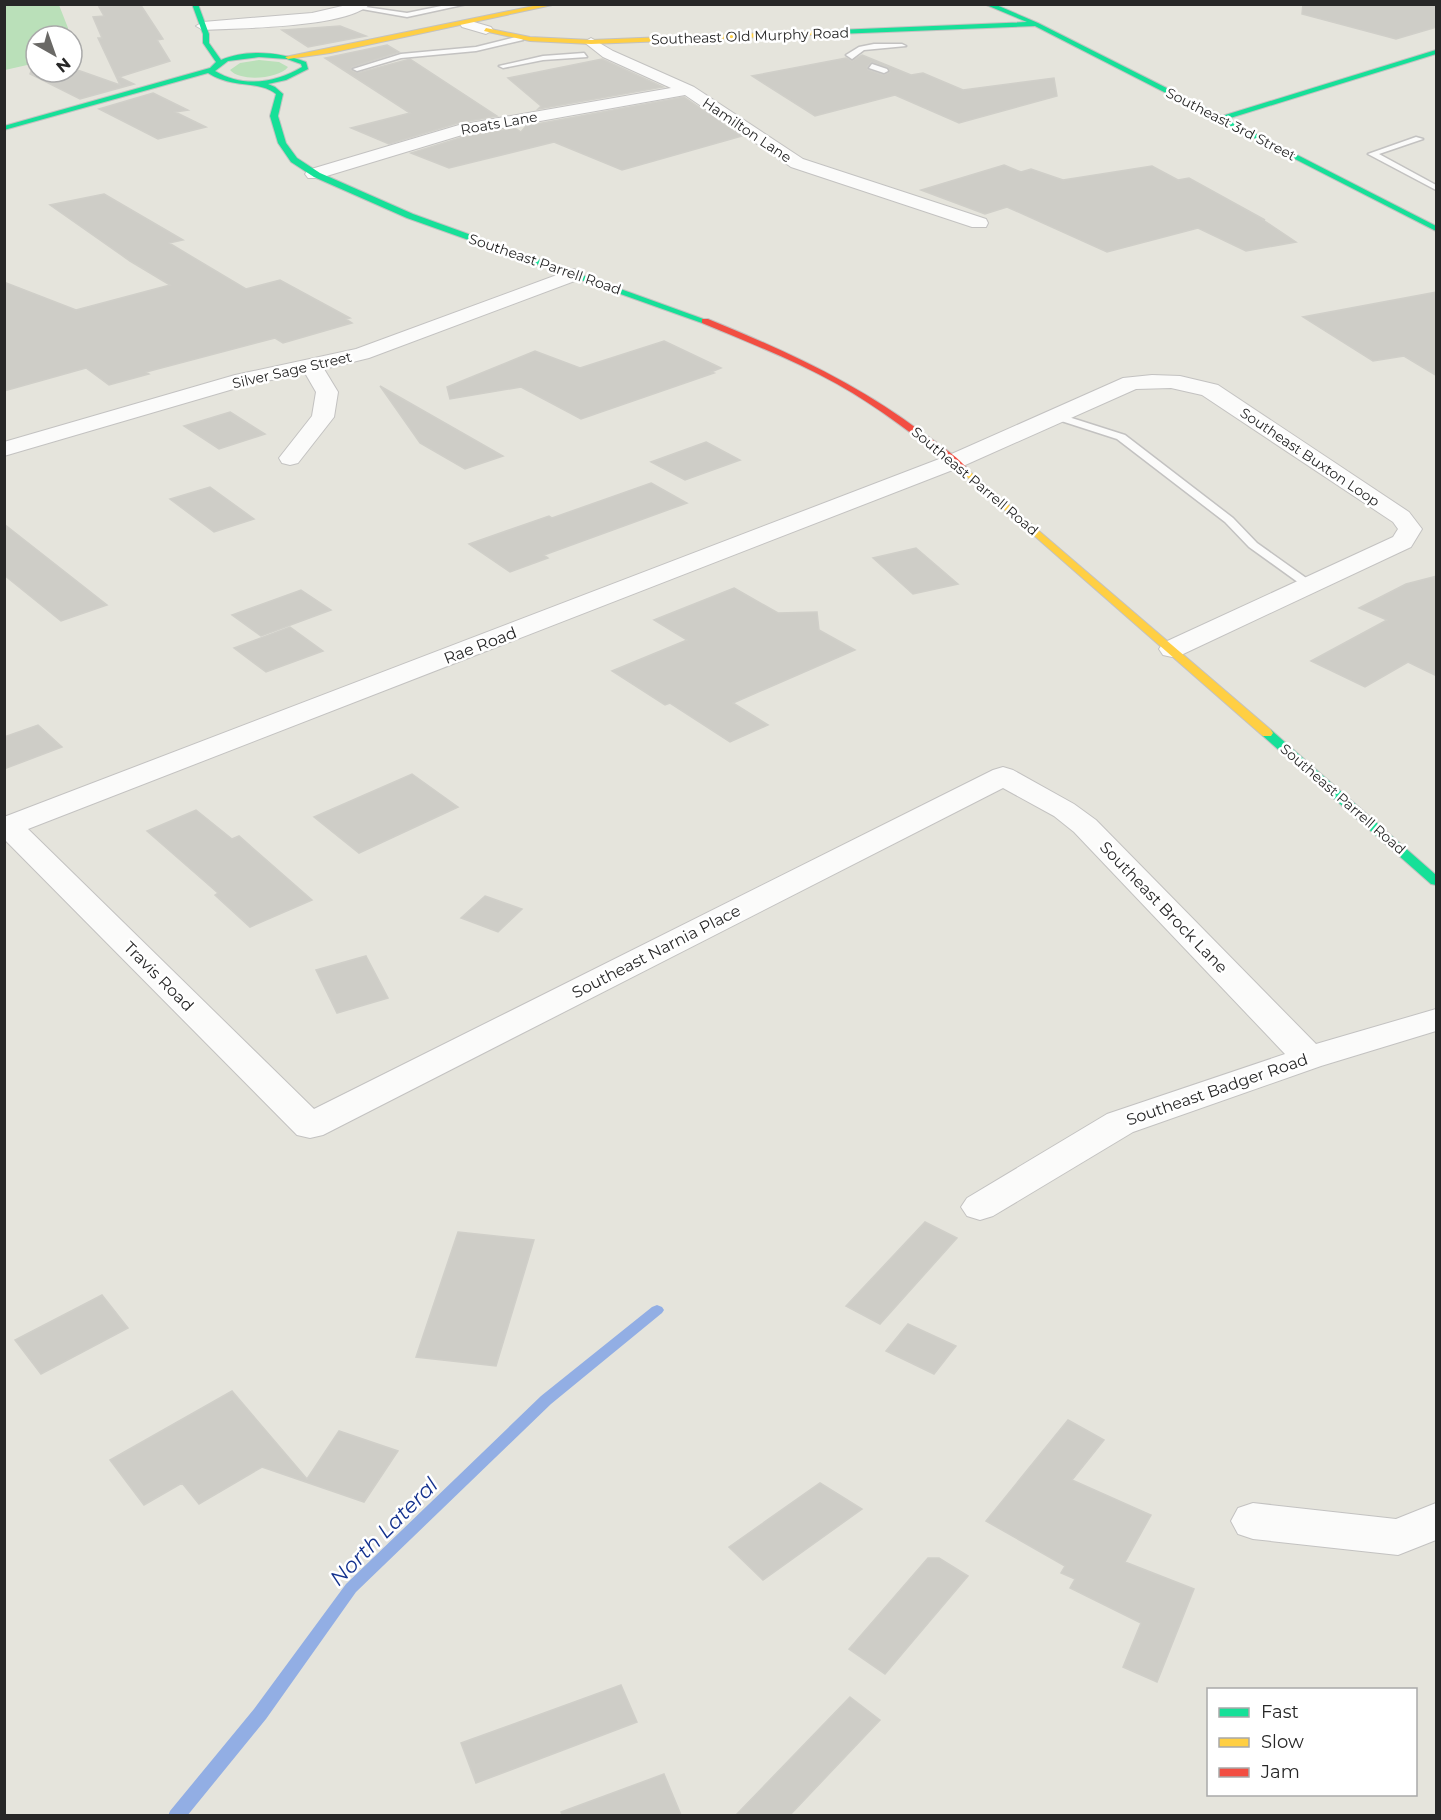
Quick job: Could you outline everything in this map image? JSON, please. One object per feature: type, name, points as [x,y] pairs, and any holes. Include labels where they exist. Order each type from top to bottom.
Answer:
[{"type":"street","points":[[195,4],[205,30],[206,43],[216,67],[214,76],[232,82]]},
{"type":"street","points":[[106,102],[192,86],[232,82],[257,83],[301,77],[359,51],[554,4]]},
{"type":"street","name":"Southeast 3rd Street","points":[[987,4],[1031,21],[1437,229]]},
{"type":"street","name":"Southeast 3rd Street","points":[[1008,4],[1031,21]]},
{"type":"street","points":[[205,30],[327,15],[361,6]]},
{"type":"street","name":"Southeast Old Murphy Road","points":[[461,25],[587,49],[1031,21]]},
{"type":"street","points":[[205,30],[226,44],[259,55],[288,57],[461,25]]},
{"type":"street","name":"Hamilton Lane","points":[[587,49],[612,55],[688,90],[797,162],[979,223]]},
{"type":"street","points":[[1221,118],[1437,52]]},
{"type":"street","points":[[4,128],[106,102],[259,55]]},
{"type":"street","points":[[288,57],[302,62],[301,77]]},
{"type":"street","name":"Southeast Parrell Road","points":[[257,83],[273,88],[280,94],[274,116],[285,127],[282,143],[290,155],[315,174],[410,216],[696,317],[777,350],[842,383],[912,428],[955,461],[1437,881]]},
{"type":"street","name":"Roats Lane","points":[[315,174],[459,130],[688,90]]},
{"type":"street","name":"Silver Sage Street","points":[[4,449],[243,380],[362,354],[573,275]]},
{"type":"street","points":[[290,458],[323,417],[327,392],[312,366]]},
{"type":"street","name":"Southeast Buxton Loop","points":[[955,461],[1131,383],[1157,380],[1184,382],[1210,390],[1401,518],[1410,529],[1402,542],[1172,650]]},
{"type":"street","name":"Rae Road","points":[[7,827],[955,461]]},
{"type":"street","name":"Southeast Brock Lane","points":[[1003,776],[1064,810],[1085,826],[1309,1058]]},
{"type":"street","name":"Southeast Narnia Place","points":[[310,1126],[1003,776]]},
{"type":"street","name":"Travis Road","points":[[7,827],[310,1126]]},
{"type":"street","name":"Southeast Badger Road","points":[[980,1207],[1120,1123],[1309,1058],[1437,1020]]},
{"type":"street","points":[[1253,1521],[1398,1537],[1437,1521]]},
{"type":"lane","points":[[361,6],[407,15],[464,4]]},
{"type":"lane","points":[[357,69],[401,56],[481,50],[501,46],[520,38]]},
{"type":"lane","points":[[543,58],[539,51],[544,40]]},
{"type":"lane","points":[[852,57],[850,55],[856,49],[865,47],[902,46]]},
{"type":"lane","points":[[503,66],[587,49]]},
{"type":"lane","points":[[872,66],[884,71]]},
{"type":"lane","points":[[1419,139],[1372,154],[1437,188]]},
{"type":"lane","points":[[1056,416],[1121,437],[1229,520],[1253,545],[1310,585]]},
{"type":"green space","points":[[4,5],[59,5],[66,24],[24,24],[24,66],[5,70]]},
{"type":"green space","points":[[259,60],[279,62],[288,67],[277,74],[259,78],[242,76],[230,70],[240,63]]},
{"type":"building","points":[[140,4],[163,39],[157,40],[170,61],[119,77],[134,84],[80,99],[50,84],[84,84],[84,72],[120,85],[98,38],[102,38],[93,17],[104,16],[99,7]]},
{"type":"building","points":[[1303,4],[1437,4],[1437,27],[1396,39],[1302,14]]},
{"type":"building","points":[[340,26],[366,36],[308,47],[282,30]]},
{"type":"building","points":[[387,45],[399,52],[352,67],[351,70],[358,73],[410,59],[497,116],[458,123],[389,144],[351,128],[410,113],[325,58]]},
{"type":"building","points":[[862,55],[911,75],[923,73],[963,90],[1054,78],[1057,96],[959,123],[895,95],[815,116],[752,76],[846,58],[852,61]],"holes":[[[871,62],[888,67],[890,72],[883,75],[868,70],[867,67]]]},
{"type":"building","points":[[602,59],[663,87],[538,109],[541,106],[508,78]]},
{"type":"building","points":[[153,93],[188,110],[175,112],[206,127],[158,139],[99,109]]},
{"type":"building","points":[[684,97],[742,136],[622,170],[554,142],[449,168],[411,153],[463,137],[515,128],[521,132],[526,126]]},
{"type":"building","points":[[1004,165],[1021,172],[1031,169],[1063,180],[1152,166],[1178,180],[1189,178],[1265,220],[1263,220],[1296,242],[1246,251],[1198,228],[1107,252],[1007,207],[985,214],[921,190]]},
{"type":"building","points":[[104,194],[183,240],[169,243],[246,289],[280,280],[350,318],[346,319],[352,323],[283,343],[275,338],[146,372],[149,374],[109,385],[86,368],[4,391],[4,282],[76,310],[170,285],[130,261],[50,205]]},
{"type":"building","points":[[1437,292],[1437,376],[1404,356],[1373,361],[1303,317]]},
{"type":"building","points":[[664,341],[721,368],[711,372],[714,373],[581,419],[521,387],[450,399],[447,387],[535,351],[580,368]]},
{"type":"building","points":[[380,386],[503,456],[465,469],[420,443]]},
{"type":"building","points":[[230,412],[265,434],[219,449],[184,426]]},
{"type":"building","points":[[706,442],[740,460],[685,480],[651,462]]},
{"type":"building","points":[[651,483],[687,503],[544,555],[548,558],[510,572],[469,544],[549,516],[552,518]]},
{"type":"building","points":[[210,487],[254,519],[214,532],[170,499]]},
{"type":"building","points":[[4,524],[107,605],[61,621],[4,575]]},
{"type":"building","points":[[916,548],[958,584],[913,594],[873,558]]},
{"type":"building","points":[[1437,576],[1437,676],[1408,662],[1365,687],[1311,661],[1387,620],[1359,608],[1406,584]]},
{"type":"building","points":[[734,588],[778,613],[817,612],[819,630],[855,650],[733,703],[768,725],[730,742],[670,703],[665,705],[612,671],[687,640],[654,620]]},
{"type":"building","points":[[301,590],[331,610],[261,636],[232,615]]},
{"type":"building","points":[[290,627],[323,651],[266,672],[234,648]]},
{"type":"building","points":[[38,725],[62,747],[4,769],[4,737]]},
{"type":"building","points":[[412,774],[458,807],[359,853],[314,817]]},
{"type":"building","points":[[196,810],[232,839],[239,836],[312,900],[250,927],[215,895],[218,893],[147,831]]},
{"type":"building","points":[[485,896],[522,909],[498,932],[461,918]]},
{"type":"building","points":[[366,956],[388,998],[337,1013],[316,970]]},
{"type":"building","points":[[925,1222],[957,1238],[880,1324],[846,1306]]},
{"type":"building","points":[[458,1232],[534,1240],[496,1366],[416,1357]]},
{"type":"building","points":[[102,1295],[128,1328],[41,1374],[15,1340]]},
{"type":"building","points":[[908,1324],[956,1346],[934,1374],[886,1351]]},
{"type":"building","points":[[232,1391],[307,1479],[339,1431],[398,1451],[364,1502],[262,1467],[199,1504],[182,1483],[144,1505],[110,1460]]},
{"type":"building","points":[[1068,1420],[1104,1440],[1072,1480],[1151,1515],[1125,1562],[1194,1589],[1157,1682],[1123,1667],[1141,1623],[1070,1588],[1075,1579],[1061,1573],[1065,1566],[986,1521]]},
{"type":"building","points":[[820,1483],[862,1509],[763,1580],[729,1547]]},
{"type":"building","points":[[928,1558],[939,1558],[968,1576],[885,1674],[849,1649]]},
{"type":"building","points":[[621,1685],[637,1722],[476,1783],[461,1743]]},
{"type":"building","points":[[850,1697],[880,1720],[790,1815],[736,1815]]},
{"type":"building","points":[[664,1774],[681,1815],[562,1815],[561,1812]]},
{"type":"waterway","name":"North Lateral","points":[[176,1816],[260,1714],[351,1588],[546,1400],[657,1310]]},
{"type":"traffic: fast","points":[[195,4],[206,34],[206,43],[220,63]]},
{"type":"traffic: fast","points":[[987,4],[1036,24],[1436,229]]},
{"type":"traffic: fast","points":[[837,32],[1036,24]]},
{"type":"traffic: fast","points":[[1221,119],[1436,52]]},
{"type":"traffic: fast","points":[[259,55],[288,57],[304,63],[306,68],[296,74],[258,84],[233,82],[211,72],[226,60],[259,55]]},
{"type":"traffic: fast","points":[[4,128],[211,70]]},
{"type":"traffic: fast","points":[[257,83],[273,88],[280,94],[274,116],[282,143],[294,160],[317,175],[410,216],[705,321]]},
{"type":"traffic: fast","points":[[1267,733],[1436,881]]},
{"type":"traffic: slow","points":[[288,57],[330,51],[554,4]]},
{"type":"traffic: slow","points":[[486,30],[530,39],[591,42],[837,32]]},
{"type":"traffic: slow","points":[[961,467],[1267,733]]},
{"type":"traffic: jam","points":[[705,321],[791,357],[856,391],[961,467]]}]
